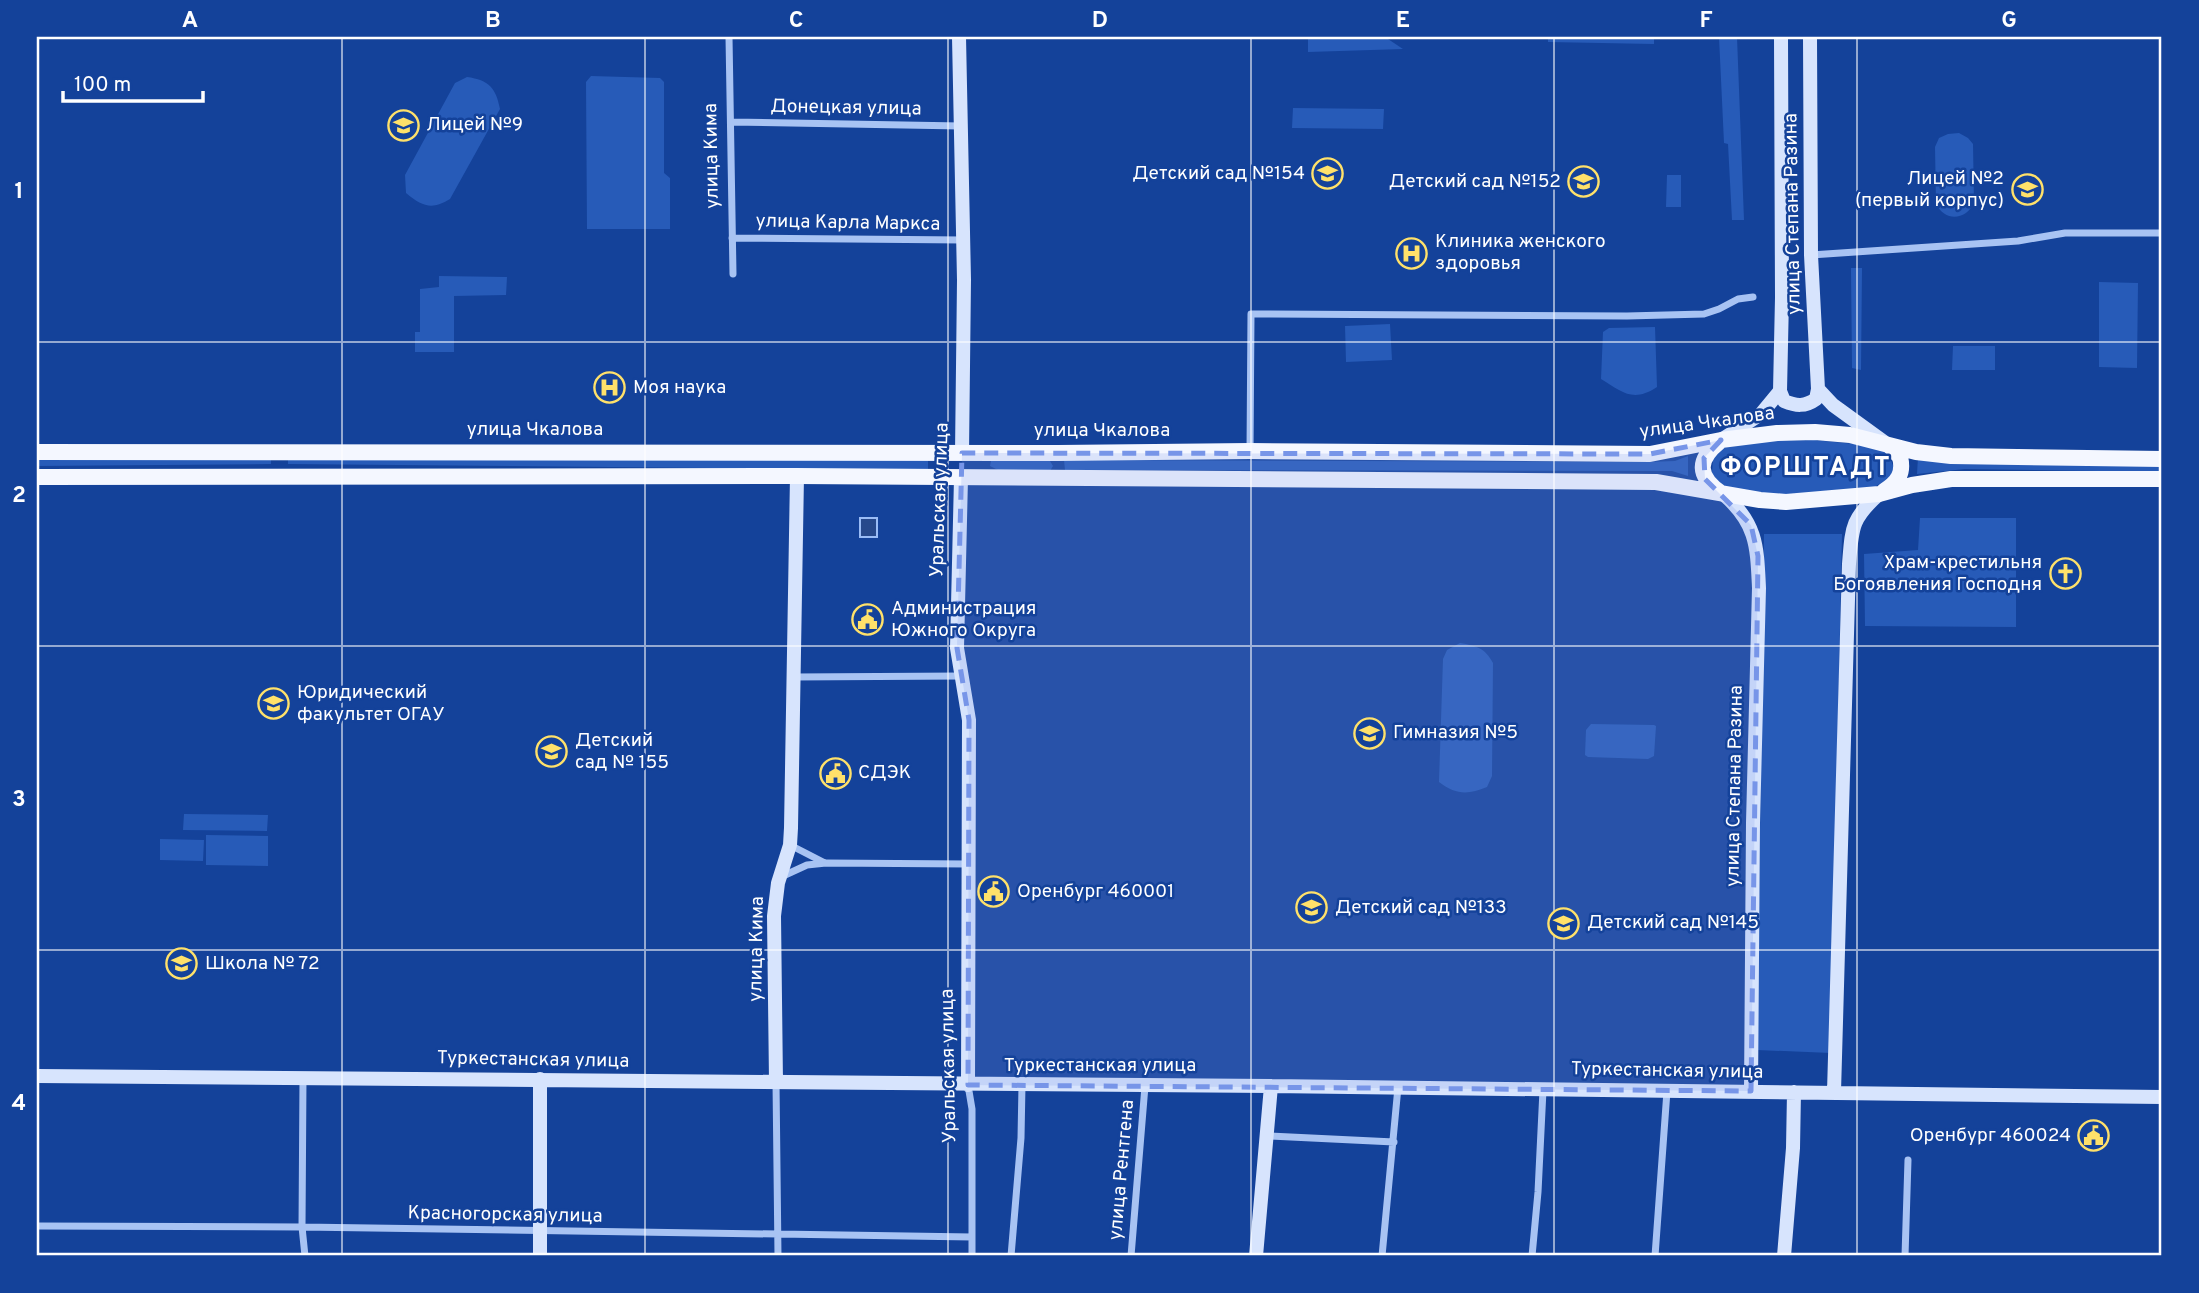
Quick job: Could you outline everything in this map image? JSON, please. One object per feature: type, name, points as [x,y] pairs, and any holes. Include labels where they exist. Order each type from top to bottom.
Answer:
[{"type":"main road","name":"Уральская улица","points":[[959,37],[964,240],[957,649],[969,720],[968,1085]]},
{"type":"main road","name":"улица Степана Разина","points":[[1780,391],[1781,37]]},
{"type":"main road","name":"улица Степана Разина","points":[[1810,37],[1811,256],[1818,389]]},
{"type":"main road","points":[[1723,494],[1705,479],[1704,458],[1721,440],[1760,414],[1780,391],[1784,401],[1796,406],[1809,404],[1816,399],[1818,389]]},
{"type":"main road","points":[[1818,389],[1833,405],[1896,450],[1902,472],[1892,486],[1861,510],[1854,526],[1849,564],[1834,1092]]},
{"type":"main road","name":"улица Чкалова","points":[[37,452],[1251,451],[1650,454],[1721,440],[1777,433],[1815,432],[1850,435],[1916,452],[1951,456],[2162,459]]},
{"type":"main road","points":[[279,451],[279,476]]},
{"type":"main road","points":[[1058,453],[1058,479]]},
{"type":"main road","points":[[37,477],[797,476],[1656,482],[1786,502],[1879,494],[1951,479],[2162,479]]},
{"type":"main road","name":"улица Кима","points":[[776,1082],[773,933],[775,901],[790,845],[797,476]]},
{"type":"main road","name":"улица Степана Разина","points":[[1723,494],[1751,525],[1759,577],[1752,855],[1751,1091]]},
{"type":"main road","name":"Туркестанская улица","points":[[37,1076],[1398,1087],[2162,1097]]},
{"type":"main road","points":[[540,1079],[540,1256]]},
{"type":"main road","points":[[1256,1256],[1271,1086]]},
{"type":"main road","points":[[1784,1256],[1793,1147],[1794,1092]]},
{"type":"street","name":"улица Кима","points":[[729,37],[733,275]]},
{"type":"street","name":"Донецкая улица","points":[[731,122],[961,126]]},
{"type":"street","points":[[1811,256],[2018,241],[2065,233],[2162,233]]},
{"type":"street","name":"улица Карла Маркса","points":[[733,238],[964,240]]},
{"type":"street","points":[[1251,451],[1251,314],[1704,314],[1738,299],[1753,297]]},
{"type":"street","points":[[794,677],[961,676]]},
{"type":"street","points":[[790,845],[826,863]]},
{"type":"street","points":[[781,877],[807,865],[826,863],[969,864]]},
{"type":"street","points":[[303,1077],[302,1227],[305,1256]]},
{"type":"street","name":"улица Кима","points":[[776,1082],[778,1256]]},
{"type":"street","name":"Уральская улица","points":[[968,1085],[972,1109],[972,1256]]},
{"type":"street","points":[[1011,1256],[1021,1138],[1022,1085]]},
{"type":"street","name":"улица Рентгена","points":[[1130,1256],[1144,1086]]},
{"type":"street","points":[[1382,1256],[1398,1087]]},
{"type":"street","points":[[1532,1256],[1543,1089]]},
{"type":"street","points":[[1655,1256],[1667,1090]]},
{"type":"street","points":[[1268,1136],[1394,1142]]},
{"type":"street","points":[[1905,1256],[1909,1160]]},
{"type":"street","name":"Красногорская улица","points":[[37,1226],[302,1227],[972,1237]]},
{"type":"highlighted area","points":[[1721,440],[1704,458],[1705,479],[1751,525],[1758,556],[1751,1091],[968,1085],[969,720],[957,648],[962,453],[1650,454]]},
{"type":"shaded area","points":[[1308,37],[1385,37],[1403,49],[1308,52]]},
{"type":"shaded area","points":[[1548,37],[1654,37],[1654,44],[1548,42]]},
{"type":"shaded area","points":[[1719,37],[1737,37],[1744,220],[1732,220],[1728,144],[1724,143]]},
{"type":"shaded area","points":[[591,76],[660,78],[664,82],[664,173],[670,178],[670,229],[587,229],[586,82]]},
{"type":"shaded area","points":[[467,77],[481,80],[490,86],[500,109],[450,199],[433,206],[423,204],[406,193],[405,175],[455,83]]},
{"type":"shaded area","points":[[1293,108],[1384,109],[1383,129],[1292,128]]},
{"type":"shaded area","points":[[1959,133],[1973,144],[1974,203],[1966,213],[1955,217],[1945,214],[1936,204],[1935,147],[1939,138]]},
{"type":"shaded area","points":[[1667,175],[1681,175],[1681,207],[1666,207]]},
{"type":"shaded area","points":[[1851,268],[1862,268],[1861,370],[1852,368]]},
{"type":"shaded area","points":[[439,276],[507,277],[506,295],[454,296],[454,352],[415,352],[415,332],[420,332],[420,289],[439,287]]},
{"type":"shaded area","points":[[2099,282],[2138,283],[2137,368],[2099,367]]},
{"type":"shaded area","points":[[1390,324],[1392,360],[1346,362],[1345,326]]},
{"type":"shaded area","points":[[1655,327],[1657,387],[1634,395],[1601,379],[1603,332],[1609,328]]},
{"type":"shaded area","points":[[1953,346],[1995,346],[1995,370],[1952,370]]},
{"type":"shaded area","points":[[1814,440],[1865,445],[1888,453],[1894,468],[1890,478],[1871,489],[1761,495],[1728,489],[1718,483],[1712,473],[1713,458],[1724,447],[1767,441]]},
{"type":"shaded area","points":[[1688,456],[1688,476],[1672,471],[1065,470],[1064,460],[1647,462],[1675,461]]},
{"type":"shaded area","points":[[1918,457],[2162,463],[2162,472],[1965,469],[1917,474]]},
{"type":"shaded area","points":[[271,458],[271,464],[37,466],[37,459]]},
{"type":"shaded area","points":[[288,458],[928,460],[928,470],[288,464]]},
{"type":"shaded area","points":[[991,461],[1050,461],[1053,466],[1050,471],[1002,472],[990,466]]},
{"type":"shaded area","points":[[860,518],[877,518],[877,537],[860,537]]},
{"type":"shaded area","points":[[1920,518],[2016,518],[2016,627],[1865,626],[1864,554],[1918,550]]},
{"type":"shaded area","points":[[1764,534],[1842,534],[1831,1053],[1757,1050]]},
{"type":"shaded area","points":[[1460,643],[1480,649],[1493,663],[1492,776],[1487,787],[1468,792],[1451,789],[1439,782],[1443,659],[1447,650]]},
{"type":"shaded area","points":[[1591,724],[1656,726],[1654,756],[1648,759],[1588,757],[1585,755],[1586,730]]},
{"type":"shaded area","points":[[184,814],[268,815],[267,831],[183,830]]},
{"type":"shaded area","points":[[206,835],[268,836],[268,866],[206,865]]},
{"type":"shaded area","points":[[160,839],[204,840],[203,861],[160,860]]},
{"type":"place","name":"Лицей №9","points":[[403,125]]},
{"type":"place","name":"Детский сад №154","points":[[1328,174]]},
{"type":"place","name":"Детский сад №152","points":[[1584,182]]},
{"type":"place","name":"Лицей №2 (первый корпус)","points":[[2027,190]]},
{"type":"place","name":"Клиника женского здоровья","points":[[1412,253]]},
{"type":"place","name":"Моя наука","points":[[610,388]]},
{"type":"place","name":"Храм-крестильня Богоявления Господня","points":[[2065,574]]},
{"type":"place","name":"Администрация Южного Округа","points":[[868,620]]},
{"type":"place","name":"Юридический факультет ОГАУ","points":[[274,704]]},
{"type":"place","name":"Гимназия №5","points":[[1370,733]]},
{"type":"place","name":"Детский сад № 155","points":[[552,752]]},
{"type":"place","name":"СДЭК","points":[[835,773]]},
{"type":"place","name":"Оренбург 460001","points":[[994,892]]},
{"type":"place","name":"Детский сад №133","points":[[1312,908]]},
{"type":"place","name":"Детский сад №145","points":[[1564,923]]},
{"type":"place","name":"Школа № 72","points":[[182,964]]},
{"type":"place","name":"Оренбург 460024","points":[[2094,1136]]},
{"type":"district","name":"ФОРШТАДТ","points":[[1806,468]]}]
